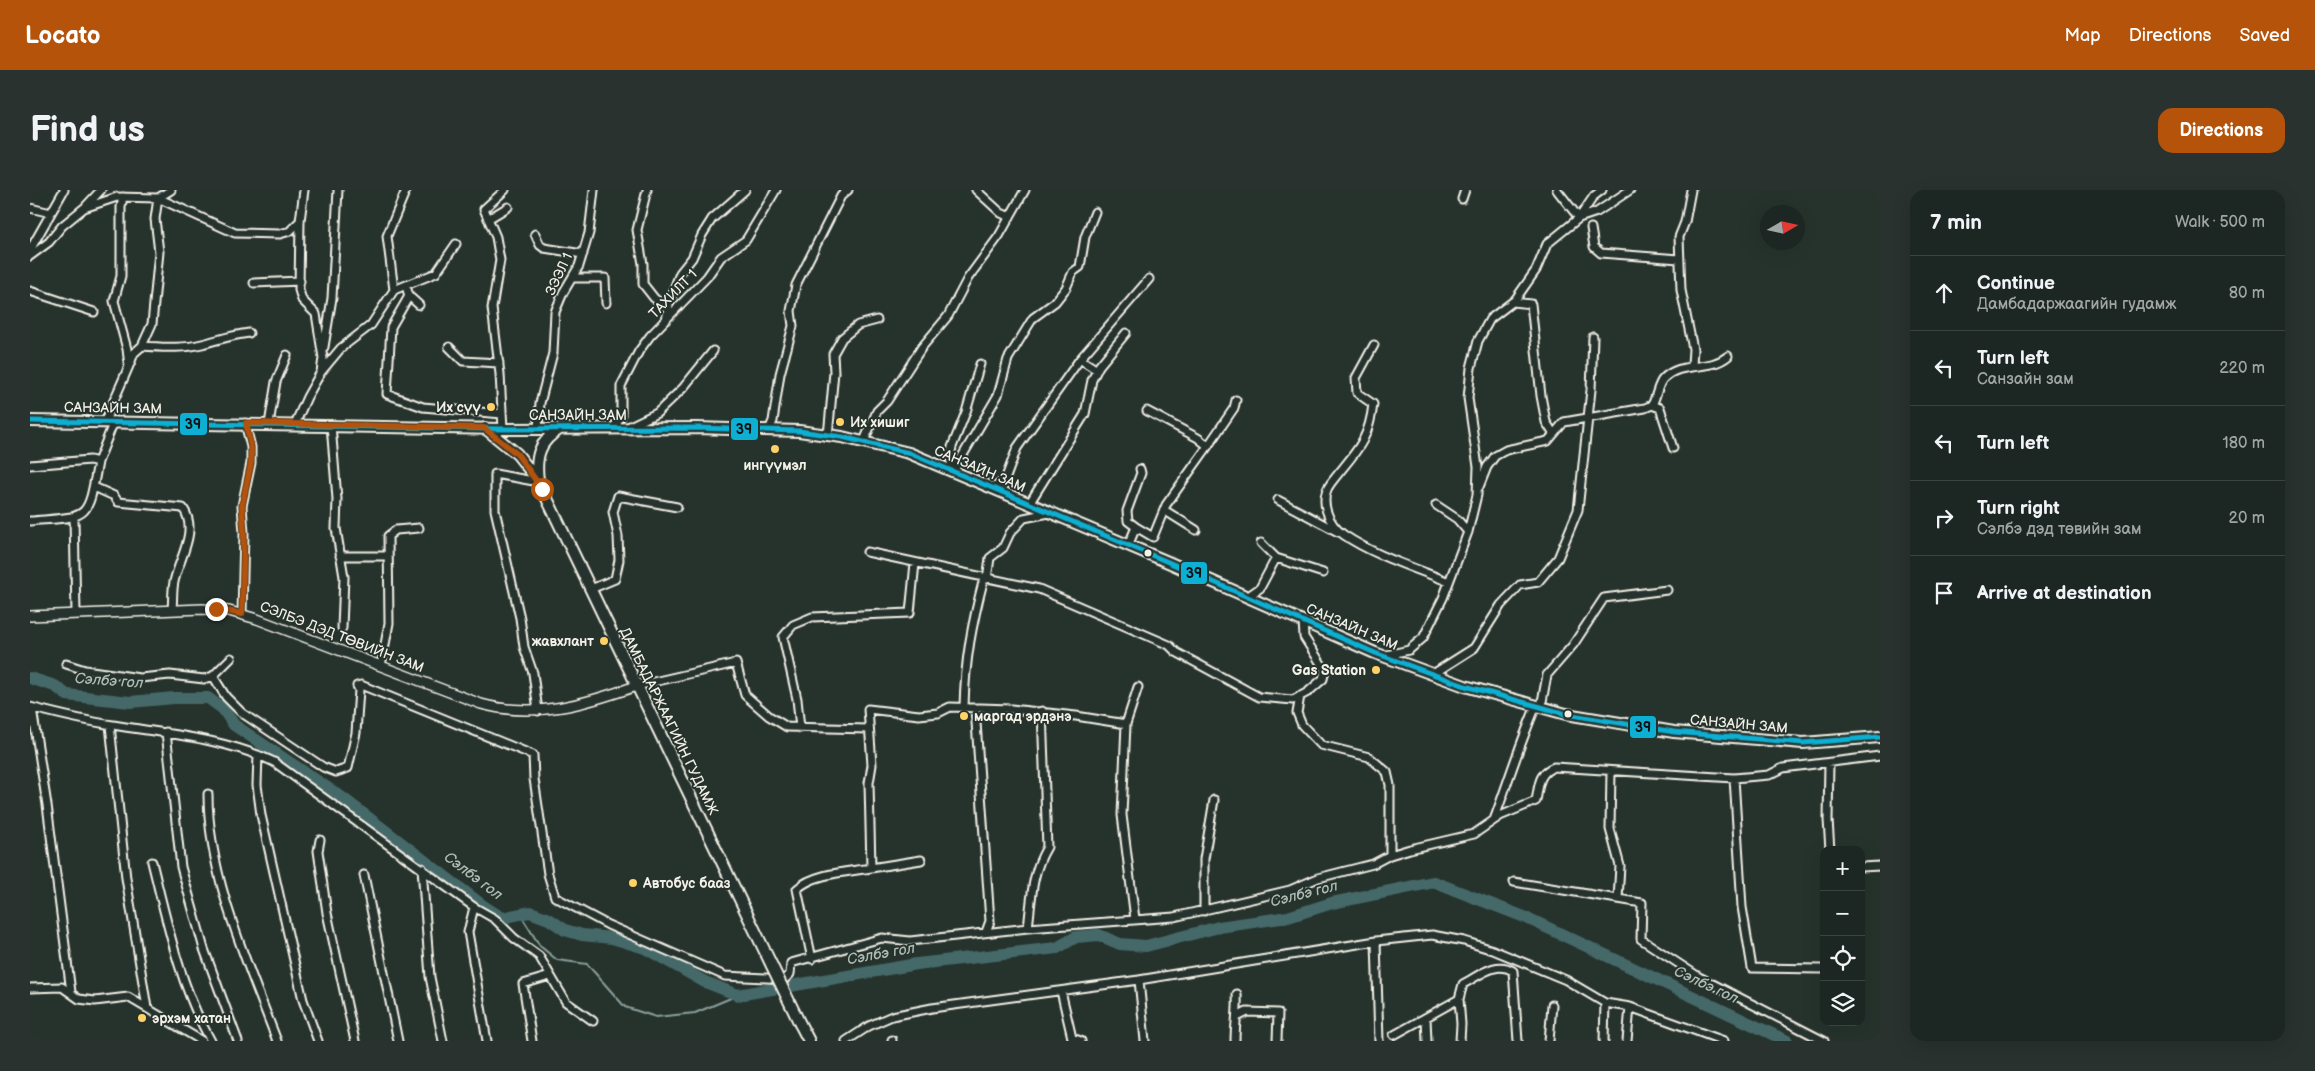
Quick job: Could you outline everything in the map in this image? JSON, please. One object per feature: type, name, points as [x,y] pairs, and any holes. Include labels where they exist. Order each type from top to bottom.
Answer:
[{"type":"main road","name":"САНЗАЙН ЗАМ","points":[[30,421],[538,429],[769,430],[864,441],[909,453],[1382,656],[1432,674],[1538,707],[1566,714],[1664,730],[1734,738],[1803,743],[1880,737]]},
{"type":"main road","name":"ДАМБАДАРЖААГИЙН ГУДАМЖ","points":[[484,428],[517,454],[539,482],[808,1041]]},
{"type":"main road","points":[[539,482],[537,458],[539,450],[550,434],[561,429]]},
{"type":"street","points":[[30,250],[64,190]]},
{"type":"street","points":[[30,256],[49,242],[62,226],[84,208],[101,190]]},
{"type":"street","points":[[158,198],[171,190]]},
{"type":"street","points":[[304,190],[300,220],[300,281],[302,300],[316,314],[323,358],[321,372]]},
{"type":"street","points":[[321,372],[332,298],[338,190]]},
{"type":"street","points":[[394,290],[387,236],[406,190]]},
{"type":"street","points":[[503,428],[499,363],[492,308],[500,260],[496,237],[484,209],[505,190]]},
{"type":"street","name":"ЗЭЭЛ 1","points":[[538,429],[540,403],[553,353],[555,312],[583,254],[589,233],[594,190]]},
{"type":"street","points":[[647,190],[637,230],[643,264],[643,284],[654,298],[668,309]]},
{"type":"street","points":[[666,321],[680,273],[692,258],[712,219],[745,190]]},
{"type":"street","name":"ТАХИЛТ 1","points":[[613,429],[620,416],[621,386],[639,351],[707,278],[721,256],[746,240],[776,190]]},
{"type":"street","points":[[769,430],[773,422],[783,357],[793,326],[792,311],[796,285],[841,196],[848,190]]},
{"type":"street","points":[[976,190],[1001,213],[1010,217]]},
{"type":"street","points":[[864,441],[877,411],[887,401],[922,347],[948,316],[975,268],[986,255],[1025,190]]},
{"type":"street","points":[[1462,199],[1465,190]]},
{"type":"street","points":[[1556,190],[1580,218]]},
{"type":"street","points":[[1580,218],[1594,196],[1602,190]]},
{"type":"street","points":[[1477,495],[1478,467],[1468,398],[1471,368],[1478,341],[1490,319],[1513,302],[1536,270],[1547,244],[1580,218],[1597,212],[1630,190]]},
{"type":"street","points":[[1691,190],[1685,222],[1679,232],[1679,259],[1681,290],[1693,349],[1692,365]]},
{"type":"street","points":[[84,208],[123,197],[158,198],[235,233],[280,234],[290,230],[300,220]]},
{"type":"street","points":[[123,197],[121,206],[121,276],[114,301],[127,349],[129,366]]},
{"type":"street","points":[[30,521],[74,518],[82,514],[89,506],[98,462],[129,366],[134,353],[142,346],[152,324],[159,252],[155,219],[158,198]]},
{"type":"street","points":[[488,219],[508,207]]},
{"type":"street","points":[[30,208],[52,213]]},
{"type":"street","points":[[953,472],[998,395],[1008,359],[1033,318],[1055,302],[1066,288],[1073,272],[1080,267],[1085,237],[1095,212]]},
{"type":"street","points":[[1591,228],[1594,246],[1601,253],[1679,259]]},
{"type":"street","points":[[535,234],[540,246],[544,248],[583,254]]},
{"type":"street","points":[[295,424],[321,372],[341,348],[371,326],[394,290],[436,273],[456,244]]},
{"type":"street","points":[[572,278],[605,278],[606,303]]},
{"type":"street","points":[[992,489],[1005,480],[1016,448],[1080,359],[1149,279]]},
{"type":"street","points":[[254,283],[300,281]]},
{"type":"street","points":[[406,286],[409,296],[419,305]]},
{"type":"street","points":[[30,291],[94,312]]},
{"type":"street","points":[[409,296],[391,327],[386,394],[422,407],[502,414]]},
{"type":"street","points":[[1513,302],[1531,304],[1546,422],[1553,433]]},
{"type":"street","points":[[828,436],[834,372],[832,354],[842,338],[858,325],[876,320]]},
{"type":"street","points":[[142,346],[180,347],[202,344],[228,335],[249,333]]},
{"type":"street","points":[[1029,504],[1085,414],[1089,390],[1097,370],[1126,333]]},
{"type":"street","points":[[1432,674],[1474,648],[1501,605],[1520,585],[1538,582],[1558,558],[1578,510],[1582,487],[1591,390],[1593,337]]},
{"type":"street","points":[[1343,534],[1325,512],[1325,500],[1330,484],[1363,443],[1370,425],[1374,404],[1357,393],[1356,378],[1374,345]]},
{"type":"street","points":[[449,347],[463,361],[499,363]]},
{"type":"street","points":[[625,429],[657,413],[683,388],[714,350]]},
{"type":"street","points":[[269,424],[276,382],[288,356]]},
{"type":"street","points":[[1652,405],[1661,380],[1676,370],[1692,365],[1720,362],[1728,356]]},
{"type":"street","points":[[1080,359],[1097,370]]},
{"type":"street","points":[[953,472],[950,457],[952,447],[966,412],[980,364]]},
{"type":"street","points":[[1140,469],[1141,473],[1127,511],[1128,521],[1153,537],[1164,510],[1234,408],[1236,400]]},
{"type":"street","points":[[1382,656],[1409,650],[1422,638],[1449,582],[1468,532],[1477,495],[1487,467],[1495,456],[1506,450],[1548,440],[1564,422],[1645,408],[1652,405],[1660,408],[1673,448]]},
{"type":"street","points":[[1147,411],[1198,438],[1208,446]]},
{"type":"street","points":[[242,614],[244,533],[242,506],[251,463],[251,447],[246,423]]},
{"type":"street","points":[[331,425],[337,499],[336,528],[344,577],[342,628]]},
{"type":"street","points":[[30,465],[90,460],[98,462]]},
{"type":"street","points":[[538,711],[533,673],[524,647],[520,618],[495,510],[495,474],[539,482]]},
{"type":"street","points":[[94,487],[114,496],[118,502],[183,508],[188,516],[187,546],[174,582],[172,609]]},
{"type":"street","points":[[591,589],[615,579],[619,560],[618,536],[613,512],[618,496],[677,507]]},
{"type":"street","points":[[1278,500],[1343,534],[1449,582]]},
{"type":"street","points":[[1436,505],[1457,519],[1468,532]]},
{"type":"street","points":[[1164,510],[1196,530]]},
{"type":"street","points":[[964,707],[968,643],[990,558],[1003,548],[1010,533],[1024,518],[1049,513]]},
{"type":"street","points":[[74,518],[76,613]]},
{"type":"street","points":[[1128,546],[1136,527]]},
{"type":"street","points":[[381,666],[389,623],[388,536],[391,533],[419,528]]},
{"type":"street","points":[[1261,543],[1276,558],[1323,573]]},
{"type":"street","points":[[867,552],[1039,589],[1076,603],[1169,645],[1176,652],[1259,698],[1293,700],[1308,692],[1323,679],[1325,670],[1304,636],[1303,622]]},
{"type":"street","points":[[340,556],[387,556]]},
{"type":"street","points":[[1247,597],[1260,588],[1276,558]]},
{"type":"street","points":[[800,728],[797,699],[783,637],[794,625],[812,617],[910,613],[915,562]]},
{"type":"street","points":[[1494,820],[1514,766],[1523,733],[1538,707],[1547,675],[1573,645],[1604,598],[1667,590]]},
{"type":"street","name":"СЭЛБЭ ДЭД ТӨВИЙН ЗАМ","points":[[30,616],[172,609],[216,609],[242,614],[481,704],[508,710],[538,711],[582,703],[636,686]]},
{"type":"street","points":[[66,664],[85,670],[140,678],[170,675],[204,679],[213,676],[231,658]]},
{"type":"street","points":[[636,686],[736,662],[745,695],[769,716],[787,727],[869,730]]},
{"type":"street","points":[[213,676],[226,697],[242,713],[323,767],[336,772],[348,768],[356,733],[359,690],[357,686],[359,685],[371,688],[476,734],[533,755],[534,779],[548,874],[555,896],[608,925],[725,976],[785,979],[790,974],[791,963],[812,959],[843,948],[882,938],[910,941],[1028,928],[1174,917],[1290,890],[1318,878],[1373,864],[1390,855],[1474,834],[1494,820],[1536,801],[1540,778],[1546,770],[1554,767],[1611,772],[1649,771],[1734,778],[1769,776],[1782,768],[1880,756]]},
{"type":"street","points":[[1135,919],[1122,815],[1126,724],[1138,687]]},
{"type":"street","points":[[1300,696],[1298,713],[1302,725],[1321,745],[1369,757],[1387,772],[1390,785],[1390,855]]},
{"type":"street","points":[[71,992],[47,805],[31,707],[110,725],[166,732],[258,754],[274,762],[474,907],[494,919],[514,938],[538,956],[566,1002],[593,1021]]},
{"type":"street","points":[[871,868],[869,783],[872,765],[868,709],[919,715],[938,713],[950,707],[1042,711],[1126,724]]},
{"type":"street","points":[[975,708],[990,921],[986,932]]},
{"type":"street","points":[[1028,928],[1032,882],[1039,860],[1047,846],[1042,711]]},
{"type":"street","points":[[110,725],[126,878],[148,1008],[150,1012],[202,1041]]},
{"type":"street","points":[[166,732],[181,868],[204,949],[238,1041]]},
{"type":"street","points":[[258,754],[257,785],[261,815],[303,1000],[318,1041]]},
{"type":"street","points":[[1829,763],[1828,820],[1830,846]]},
{"type":"street","points":[[1611,772],[1610,829],[1620,866],[1618,899]]},
{"type":"street","points":[[1734,778],[1742,907],[1752,968],[1820,969]]},
{"type":"street","points":[[208,794],[210,834],[226,896],[241,948],[277,1041]]},
{"type":"street","points":[[1204,911],[1204,859],[1214,800]]},
{"type":"street","points":[[320,840],[318,851],[327,913],[355,1041]]},
{"type":"street","points":[[812,959],[797,889],[802,884],[826,876],[921,860]]},
{"type":"street","points":[[152,862],[180,966],[201,1023],[211,1041]]},
{"type":"street","points":[[1865,867],[1880,866]]},
{"type":"street","points":[[422,868],[430,977],[442,1041]]},
{"type":"street","points":[[364,875],[398,1041]]},
{"type":"street","points":[[1514,882],[1642,903],[1641,939],[1699,977],[1824,1041]]},
{"type":"street","points":[[474,907],[468,932],[487,1041]]},
{"type":"street","points":[[846,1041],[869,1026],[892,1016],[932,1008],[1139,980],[1376,940],[1432,935],[1464,941],[1566,980],[1605,1003],[1630,1007],[1724,1041]]},
{"type":"street","points":[[1376,940],[1379,1041]]},
{"type":"street","points":[[1460,1041],[1459,999],[1463,984],[1496,967],[1506,966],[1513,971],[1518,1041]]},
{"type":"street","points":[[532,1041],[524,984],[550,976]]},
{"type":"street","points":[[1139,980],[1145,1041]]},
{"type":"street","points":[[30,988],[62,987],[79,999],[95,1001],[128,997],[148,1008]]},
{"type":"street","points":[[1061,991],[1072,1038],[1081,1041]]},
{"type":"street","points":[[1235,1041],[1235,1024],[1239,1016],[1237,994]]},
{"type":"street","points":[[1394,1035],[1459,999]]},
{"type":"street","points":[[1604,1041],[1605,1003]]},
{"type":"street","points":[[1549,1041],[1552,1006]]},
{"type":"street","points":[[1627,1041],[1630,1007]]},
{"type":"street","points":[[1239,1016],[1248,1012],[1278,1013],[1277,1041]]},
{"type":"street","points":[[1426,1018],[1427,1041]]},
{"type":"waterway","name":"Сэлбэ гол","points":[[30,678],[55,686],[67,695],[130,702],[174,698],[208,698],[223,709],[234,725],[344,799],[482,905],[502,918],[530,912],[549,919],[565,930],[582,935],[612,938],[645,948],[705,982],[738,995],[917,964],[1057,948],[1076,937],[1099,935],[1120,944],[1146,946],[1219,927],[1288,917],[1332,903],[1434,882],[1527,918],[1787,1041]]},
{"type":"waterway","points":[[520,914],[540,946],[557,960],[587,964],[625,1007],[656,1017],[695,1013],[738,995]]},
{"type":"transit line","name":"39","points":[[30,421],[503,429],[697,428],[799,431],[842,437],[909,453],[1168,562],[1375,653],[1465,686],[1566,714],[1674,732],[1803,743],[1880,737]]},
{"type":"place","name":"Их сүү","points":[[491,407]]},
{"type":"place","name":"Их хишиг","points":[[840,422]]},
{"type":"place","name":"ингүүмэл","points":[[775,449]]},
{"type":"place","name":"жавхлант","points":[[604,641]]},
{"type":"place","name":"Gas Station","points":[[1376,670]]},
{"type":"place","name":"маргад эрдэнэ","points":[[964,716]]},
{"type":"place","name":"Автобус бааз","points":[[633,883]]},
{"type":"place","name":"эрхэм хатан","points":[[142,1018]]},
{"type":"route","points":[[216,609],[242,614],[244,533],[242,506],[251,463],[251,447],[246,423],[484,428],[517,454],[530,469],[542,489]]}]
